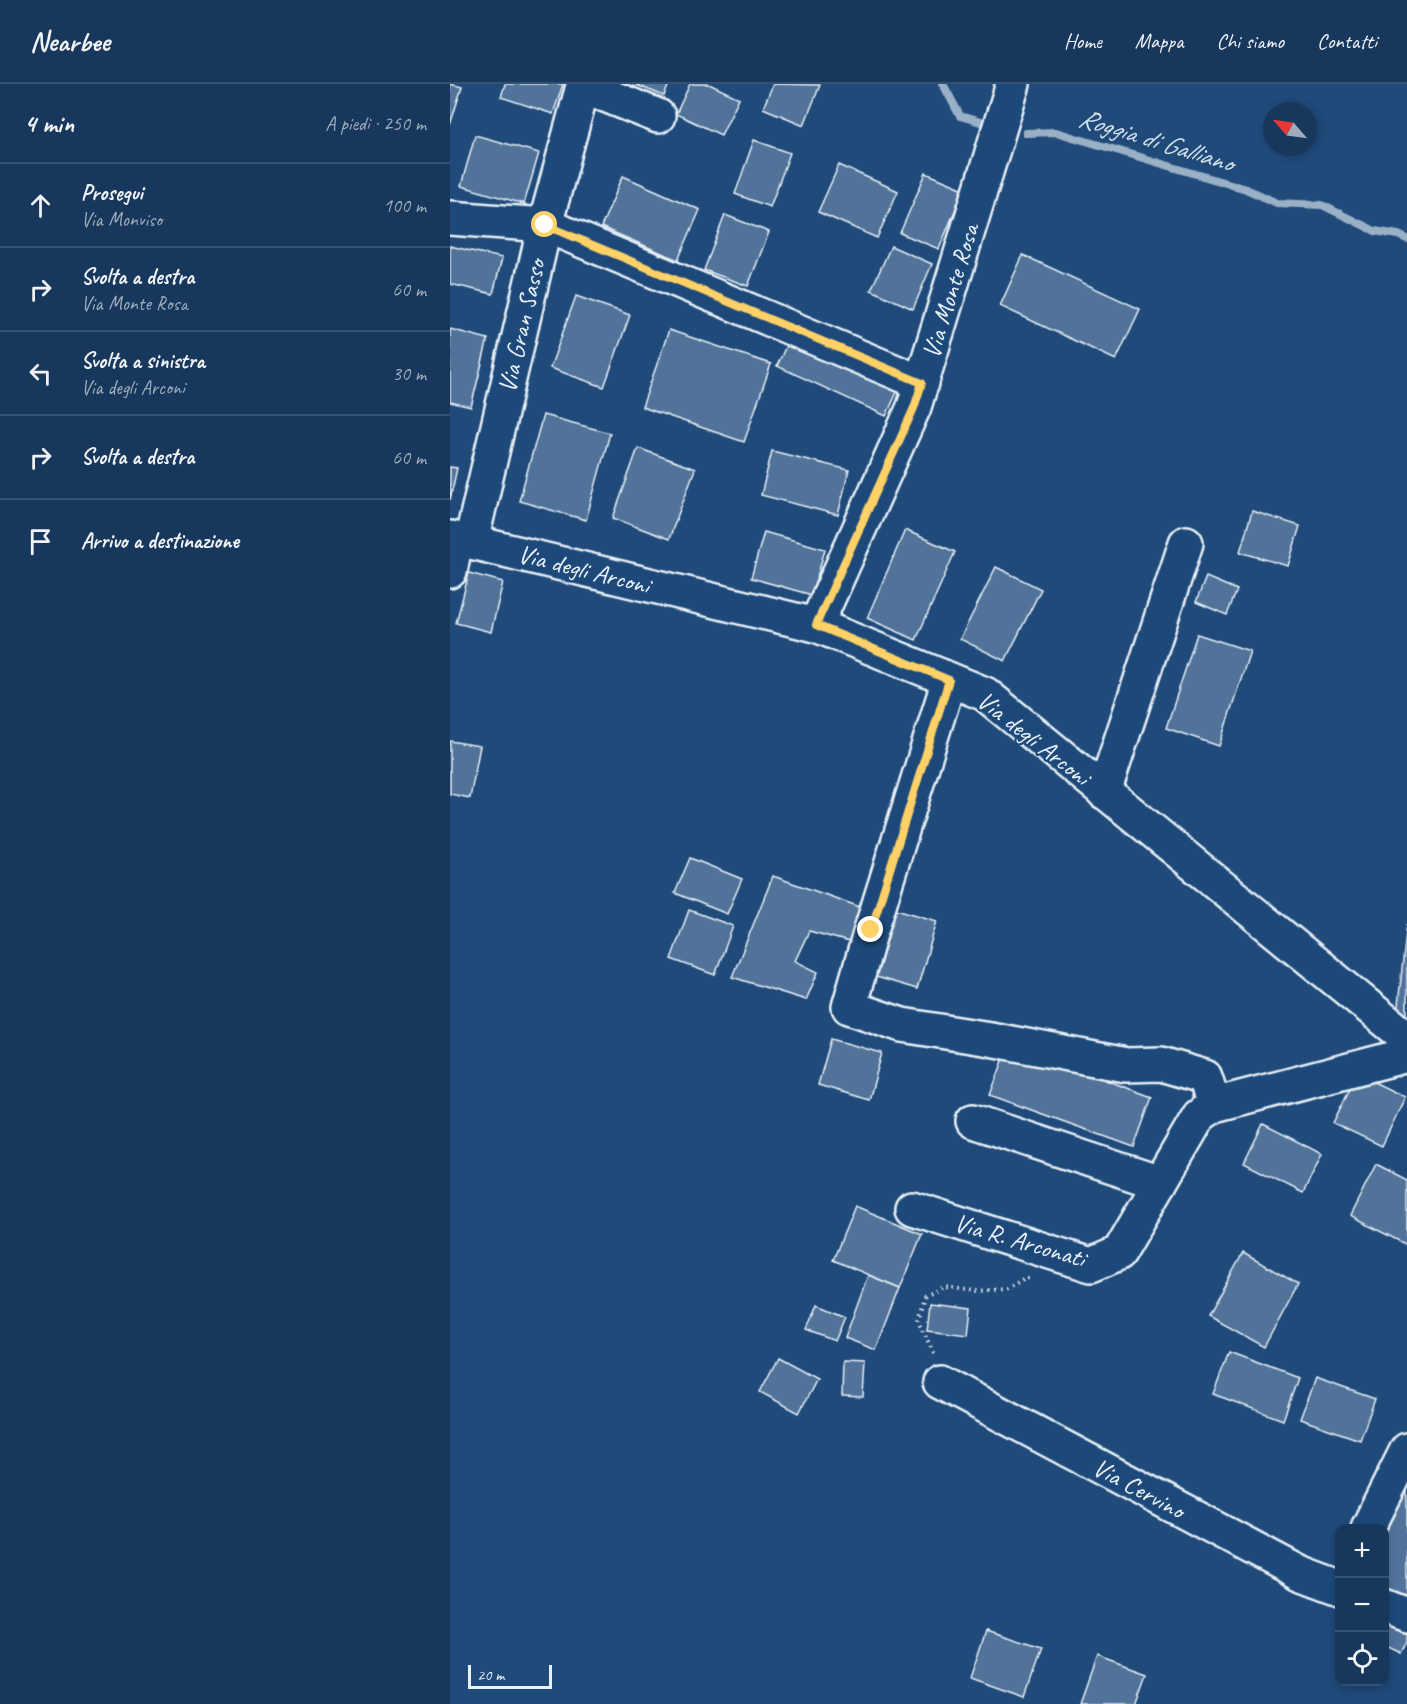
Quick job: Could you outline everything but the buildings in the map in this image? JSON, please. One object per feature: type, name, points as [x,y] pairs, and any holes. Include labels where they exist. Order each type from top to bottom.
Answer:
[{"type":"street","name":"Via Monte Rosa","points":[[816,625],[914,408],[1013,84]]},
{"type":"street","name":"Via Gran Sasso","points":[[457,548],[583,86],[658,116]]},
{"type":"street","points":[[450,218],[545,225],[922,383]]},
{"type":"street","points":[[1104,792],[1186,543]]},
{"type":"street","name":"Via degli Arconi","points":[[457,548],[816,625],[984,694],[1407,1038]]},
{"type":"street","points":[[949,680],[849,1007],[902,1025],[1126,1065],[1161,1064],[1205,1077],[1214,1105],[1407,1055]]},
{"type":"street","name":"Via R. Arconati","points":[[912,1208],[1091,1265],[1119,1253],[1199,1116],[1214,1105]]},
{"type":"street","points":[[973,1121],[1160,1183]]},
{"type":"street","name":"Via Cervino","points":[[940,1382],[1300,1573],[1335,1586]]},
{"type":"street","points":[[1370,1524],[1407,1450]]},
{"type":"street","points":[[1389,1608],[1407,1615]]},
{"type":"path","points":[[940,1382],[932,1347],[919,1320],[925,1296],[944,1287],[975,1291],[1007,1289],[1023,1279],[1032,1278]]},
{"type":"waterway","name":"Roggia di Galliano","points":[[943,84],[960,116],[991,125]]},
{"type":"waterway","name":"Roggia di Galliano","points":[[1026,133],[1056,132],[1246,189],[1277,203],[1322,205],[1375,231],[1407,239]]},
{"type":"route","points":[[545,225],[922,383],[914,408],[816,625],[949,680],[871,930]]}]
